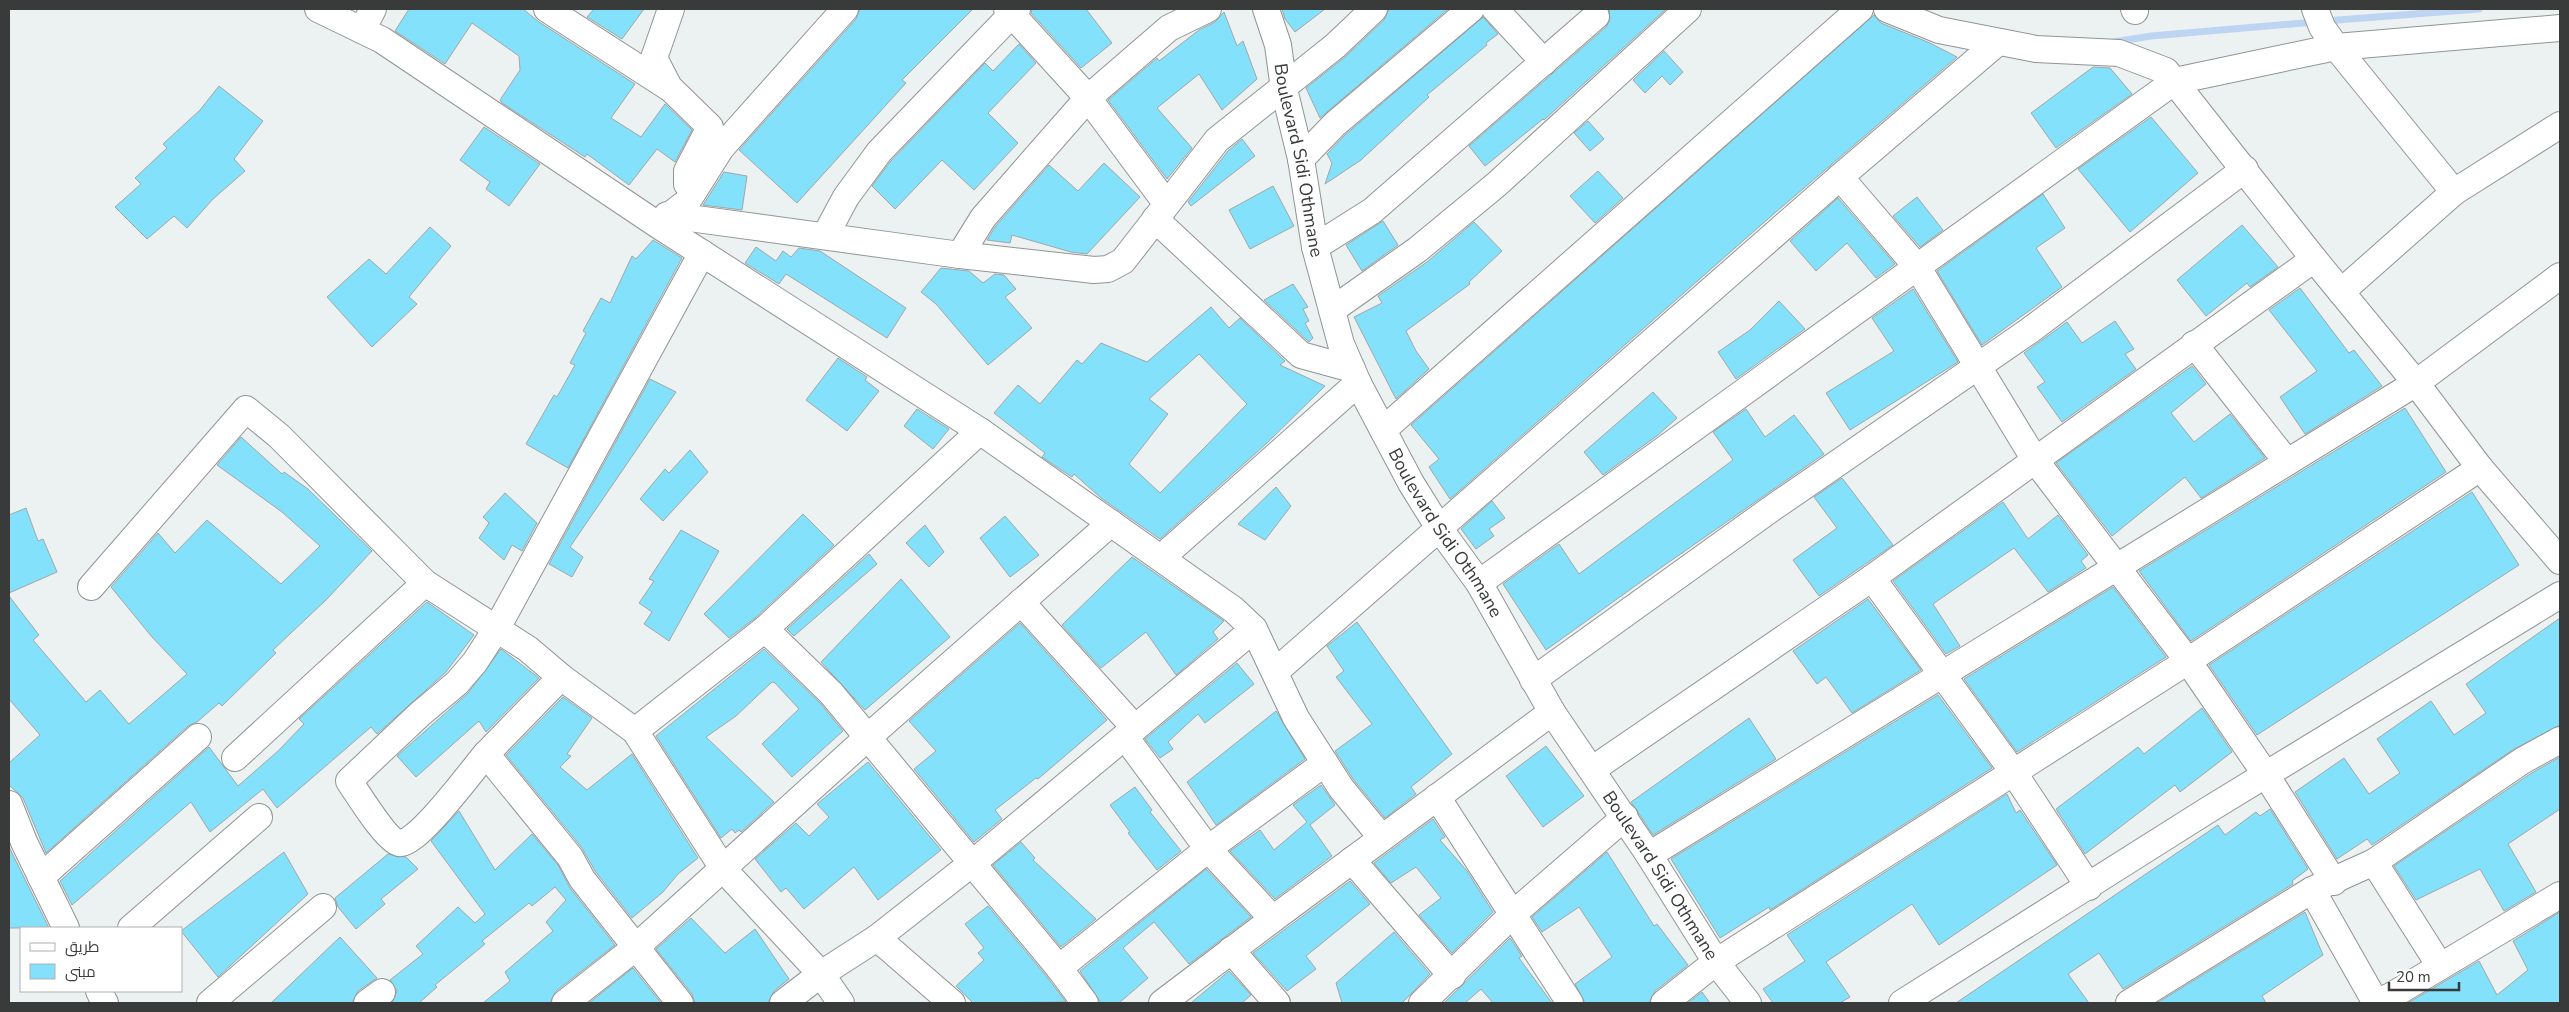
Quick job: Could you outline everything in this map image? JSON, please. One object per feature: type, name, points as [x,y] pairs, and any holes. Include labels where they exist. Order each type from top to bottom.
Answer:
[{"type":"street","points":[[318,9],[367,19],[382,40],[671,214],[702,253],[980,431],[1234,610],[1254,629],[1296,718],[1341,788],[1382,838]]},
{"type":"street","points":[[547,9],[669,88],[710,127],[687,171],[671,214]]},
{"type":"street","points":[[669,88],[654,58],[671,9]]},
{"type":"street","points":[[671,214],[721,148],[845,9]]},
{"type":"street","points":[[960,256],[983,218],[1088,98],[1169,28],[1208,9]]},
{"type":"street","name":"Boulevard Sidi Othmane","points":[[1266,9],[1278,45],[1284,89],[1302,159],[1315,247],[1341,344],[1354,376],[1439,528],[1479,583],[1552,712],[1625,817],[1716,962],[1748,1003]]},
{"type":"street","points":[[671,214],[960,256],[1094,270],[1108,269],[1124,261],[1160,211],[1217,140],[1284,89],[1335,46],[1374,9]]},
{"type":"street","points":[[1302,159],[1335,124],[1472,9]]},
{"type":"street","points":[[1495,9],[1544,62]]},
{"type":"street","points":[[1332,310],[1417,250],[1497,184],[1688,9]]},
{"type":"street","points":[[1383,430],[1860,9]]},
{"type":"street","points":[[1888,9],[1939,30],[2036,49],[2119,53],[2166,71],[2314,259],[2416,383],[2480,468],[2560,561]]},
{"type":"street","points":[[825,236],[846,197],[880,152],[1012,10],[1088,98],[1160,211],[1301,355],[1354,376],[1161,558]]},
{"type":"street","points":[[1315,247],[1372,211],[1596,16]]},
{"type":"street","points":[[1479,583],[2175,81],[2324,28],[2560,28]]},
{"type":"street","points":[[2324,28],[2454,192]]},
{"type":"street","points":[[1275,672],[1840,177],[1998,42]]},
{"type":"street","points":[[2341,292],[2454,192],[2560,126]]},
{"type":"street","points":[[1533,680],[2029,330],[2245,169]]},
{"type":"street","points":[[1840,177],[1918,268],[2035,460],[2188,661],[2266,775],[2384,1001],[2560,895]]},
{"type":"street","points":[[561,677],[486,754],[423,829],[404,843],[400,844],[389,837],[348,781],[420,714],[457,683],[475,662],[497,628],[702,253]]},
{"type":"street","points":[[1593,769],[1872,578],[2314,259]]},
{"type":"street","points":[[1649,855],[2416,383],[2560,276]]},
{"type":"street","points":[[2194,344],[2287,462]]},
{"type":"street","points":[[90,587],[246,409],[279,436],[425,583],[528,649],[561,677],[635,731],[724,870],[821,974],[841,1003]]},
{"type":"street","points":[[635,731],[764,629],[980,431]]},
{"type":"street","points":[[1664,1003],[1716,962],[2188,661],[2480,468]]},
{"type":"street","points":[[565,1003],[635,948],[724,870],[867,738],[1111,523]]},
{"type":"street","points":[[1872,578],[2014,773],[2089,887]]},
{"type":"street","points":[[235,758],[425,583]]},
{"type":"street","points":[[1902,1003],[2266,775],[2560,595]]},
{"type":"street","points":[[1021,602],[1130,733],[1208,850],[1272,919]]},
{"type":"street","points":[[764,629],[831,693],[973,863],[1059,968],[1085,1003]]},
{"type":"street","points":[[783,1003],[821,974],[878,938],[973,863],[1254,629]]},
{"type":"street","points":[[1162,1003],[1272,919],[1552,712]]},
{"type":"street","points":[[41,877],[198,737]]},
{"type":"street","points":[[2129,1003],[2323,886],[2374,862],[2522,761],[2560,740]]},
{"type":"street","points":[[486,754],[570,857],[582,879],[680,1003]]},
{"type":"street","points":[[1059,968],[1208,850],[1325,763]]},
{"type":"street","points":[[1437,797],[1570,1003]]},
{"type":"street","points":[[9,804],[66,927]]},
{"type":"street","points":[[132,927],[259,817]]},
{"type":"street","points":[[1427,1002],[1513,914],[1625,817]]},
{"type":"street","points":[[1352,860],[1452,976]]},
{"type":"street","points":[[2374,862],[2440,966]]},
{"type":"street","points":[[210,1003],[323,907]]},
{"type":"street","points":[[878,938],[952,1003]]},
{"type":"street","points":[[1231,950],[1277,1003]]},
{"type":"street","points":[[99,992],[105,1003]]},
{"type":"building","points":[[409,9],[523,9],[539,22],[635,84],[611,118],[641,137],[665,104],[692,130],[675,162],[657,149],[629,185],[587,154],[585,157],[502,103],[500,100],[520,70],[519,56],[472,23],[445,64],[395,31]]},
{"type":"building","points":[[594,9],[644,9],[622,39],[587,17]]},
{"type":"building","points":[[860,9],[973,9],[902,80],[906,83],[797,203],[739,150],[856,19]]},
{"type":"building","points":[[1032,9],[1086,9],[1112,43],[1081,68],[1031,13]]},
{"type":"building","points":[[1282,9],[1325,9],[1295,32],[1285,19]]},
{"type":"building","points":[[1389,9],[1448,9],[1320,118],[1306,88],[1345,57],[1384,20]]},
{"type":"building","points":[[1609,9],[1666,9],[1544,120],[1485,166],[1469,146],[1606,27],[1610,20]]},
{"type":"building","points":[[1224,12],[1237,46],[1243,41],[1257,79],[1222,110],[1199,74],[1157,108],[1192,148],[1167,179],[1108,100],[1157,58],[1159,61],[1199,30],[1215,22]]},
{"type":"building","points":[[1874,15],[1881,23],[1930,43],[1957,57],[1769,218],[1450,499],[1429,467],[1439,459],[1411,425]]},
{"type":"building","points":[[1483,17],[1498,34],[1427,95],[1429,97],[1361,160],[1325,184],[1332,163],[1327,154],[1345,135]]},
{"type":"building","points":[[1019,44],[1036,63],[988,113],[1018,143],[974,190],[942,160],[895,209],[872,186],[890,162],[985,63],[993,71]]},
{"type":"building","points":[[1664,51],[1683,72],[1670,85],[1662,76],[1645,93],[1633,80]]},
{"type":"building","points":[[2093,67],[2110,68],[2132,94],[2056,148],[2031,113]]},
{"type":"building","points":[[219,86],[263,121],[234,159],[245,171],[213,199],[187,228],[174,216],[147,239],[115,207],[141,184],[135,178],[167,148],[163,144],[200,110]]},
{"type":"building","points":[[2151,117],[2198,173],[2130,232],[2078,169]]},
{"type":"building","points":[[1588,121],[1604,139],[1590,151],[1574,133]]},
{"type":"building","points":[[484,127],[540,164],[509,206],[486,189],[490,182],[460,160]]},
{"type":"building","points":[[1242,139],[1255,156],[1191,206],[1188,202],[1228,151]]},
{"type":"building","points":[[1104,163],[1140,197],[1087,254],[1071,252],[1012,235],[1010,243],[987,240],[995,227],[1049,165],[1078,191]]},
{"type":"building","points":[[1598,171],[1623,198],[1595,223],[1570,196]]},
{"type":"building","points":[[724,172],[747,176],[742,210],[703,205]]},
{"type":"building","points":[[1273,186],[1294,226],[1250,249],[1229,210]]},
{"type":"building","points":[[2043,194],[2065,228],[2036,248],[2062,287],[1982,345],[1937,271]]},
{"type":"building","points":[[1917,197],[1943,230],[1920,247],[1893,216]]},
{"type":"building","points":[[1838,198],[1895,264],[1876,278],[1847,243],[1816,271],[1790,241]]},
{"type":"building","points":[[1383,221],[1398,245],[1362,271],[1346,245]]},
{"type":"building","points":[[1474,222],[1502,251],[1469,282],[1470,284],[1406,331],[1416,351],[1429,369],[1396,399],[1354,317],[1382,303],[1378,296],[1427,262]]},
{"type":"building","points":[[2242,225],[2278,267],[2250,287],[2247,283],[2206,316],[2177,280]]},
{"type":"building","points":[[430,227],[451,246],[409,297],[417,304],[372,347],[327,297],[369,259],[386,274]]},
{"type":"building","points":[[653,240],[682,258],[568,468],[526,444],[554,395],[557,397],[575,365],[570,363],[586,333],[583,331],[601,298],[610,303],[632,256],[636,259]]},
{"type":"building","points":[[756,247],[776,261],[783,251],[791,257],[799,248],[820,251],[906,308],[887,338],[786,274],[779,284],[745,263]]},
{"type":"building","points":[[941,268],[969,271],[983,283],[995,274],[1004,275],[1016,289],[1005,297],[1032,328],[988,365],[936,304],[921,292]]},
{"type":"building","points":[[1293,284],[1308,307],[1303,309],[1309,321],[1305,323],[1313,338],[1309,342],[1264,300]]},
{"type":"building","points":[[2300,288],[2349,353],[2354,350],[2382,386],[2305,434],[2280,397],[2317,371],[2269,310]]},
{"type":"building","points":[[1913,289],[1958,362],[1850,430],[1826,393],[1894,351],[1872,318]]},
{"type":"building","points":[[1779,301],[1805,329],[1736,379],[1718,352],[1750,330]]},
{"type":"building","points":[[1211,307],[1229,328],[1240,318],[1285,361],[1280,365],[1325,386],[1266,444],[1160,539],[1101,498],[1074,474],[1072,477],[1042,457],[1045,453],[994,413],[1018,385],[1040,404],[1077,360],[1082,364],[1101,343],[1147,362]],"holes":[[[1199,354],[1247,404],[1160,493],[1129,464],[1168,414],[1149,399]]]},
{"type":"building","points":[[2115,321],[2134,349],[2125,354],[2136,369],[2062,422],[2037,387],[2045,382],[2024,353],[2067,322],[2082,343]]},
{"type":"building","points":[[838,358],[867,377],[865,380],[879,391],[847,431],[806,400]]},
{"type":"building","points":[[2192,366],[2206,384],[2171,413],[2194,442],[2230,414],[2265,458],[2201,498],[2185,477],[2112,536],[2056,463]]},
{"type":"building","points":[[650,379],[676,392],[570,547],[583,557],[572,577],[549,564]]},
{"type":"building","points":[[1653,392],[1677,418],[1658,435],[1603,475],[1584,452]]},
{"type":"building","points":[[2405,408],[2446,472],[2191,641],[2139,571]]},
{"type":"building","points":[[917,409],[949,429],[933,449],[904,426]]},
{"type":"building","points":[[1746,409],[1765,437],[1794,415],[1824,454],[1546,650],[1503,584],[1559,544],[1579,574],[1733,460],[1713,432]]},
{"type":"building","points":[[241,437],[282,474],[284,472],[308,489],[372,551],[327,599],[273,650],[276,653],[222,706],[219,703],[197,722],[188,726],[46,853],[23,798],[9,785],[9,763],[40,735],[9,699],[9,596],[39,635],[33,640],[86,702],[100,690],[129,724],[187,674],[152,637],[111,587],[158,533],[175,553],[207,520],[281,584],[320,546],[282,512],[217,465]]},
{"type":"building","points":[[690,450],[708,472],[663,521],[640,499],[665,469],[669,473]]},
{"type":"building","points":[[1842,478],[1893,545],[1819,596],[1793,560],[1837,528],[1814,497]]},
{"type":"building","points":[[1276,487],[1291,506],[1265,540],[1238,524]]},
{"type":"building","points":[[2472,492],[2519,565],[2257,735],[2209,665]]},
{"type":"building","points":[[505,493],[537,523],[522,551],[512,545],[504,560],[479,538],[489,523],[483,517]]},
{"type":"building","points":[[1492,501],[1505,518],[1489,529],[1494,536],[1476,549],[1461,529]]},
{"type":"building","points":[[2003,502],[2028,539],[2058,515],[2088,555],[2081,561],[2086,568],[2048,592],[2014,548],[1933,604],[1960,646],[1946,654],[1893,581]]},
{"type":"building","points":[[26,508],[38,541],[43,539],[57,572],[9,593],[9,515]]},
{"type":"building","points":[[803,514],[834,545],[755,618],[729,638],[704,614]]},
{"type":"building","points":[[1005,516],[1039,555],[1010,577],[980,538]]},
{"type":"building","points":[[925,525],[944,552],[929,567],[906,543]]},
{"type":"building","points":[[681,530],[719,551],[669,641],[644,624],[652,612],[639,603],[654,581],[649,579]]},
{"type":"building","points":[[869,554],[877,564],[794,636],[787,629]]},
{"type":"building","points":[[1132,557],[1224,621],[1213,632],[1218,639],[1176,675],[1146,632],[1101,668],[1062,625]]},
{"type":"building","points":[[901,579],[950,637],[865,710],[821,662]]},
{"type":"building","points":[[2113,587],[2166,657],[2017,752],[1964,679]]},
{"type":"building","points":[[1868,599],[1921,670],[1852,713],[1826,677],[1817,684],[1793,651]]},
{"type":"building","points":[[427,602],[474,635],[446,672],[377,734],[371,727],[277,808],[263,789],[210,832],[191,802],[72,905],[60,881],[209,747],[238,786],[278,751],[304,724],[299,719]]},
{"type":"building","points":[[2560,618],[2560,725],[2514,749],[2372,845],[2367,839],[2337,859],[2295,792],[2344,758],[2369,794],[2400,773],[2377,739],[2431,701],[2454,735],[2486,713],[2466,684]]},
{"type":"building","points":[[1357,622],[1452,754],[1411,787],[1416,794],[1385,818],[1353,779],[1335,751],[1372,724],[1336,677],[1344,671],[1327,646]]},
{"type":"building","points":[[1020,623],[1107,720],[1038,779],[1036,778],[995,810],[1002,819],[974,842],[914,769],[936,751],[909,721]]},
{"type":"building","points":[[501,649],[539,678],[486,732],[479,721],[416,777],[397,756],[468,693]]},
{"type":"building","points":[[764,649],[820,703],[843,731],[792,777],[762,744],[799,709],[772,682],[736,716],[706,737],[774,802],[741,832],[739,830],[735,833],[732,829],[721,838],[656,736]]},
{"type":"building","points":[[1237,663],[1254,684],[1205,723],[1198,714],[1168,742],[1173,749],[1160,758],[1145,739]]},
{"type":"building","points":[[1938,695],[1992,768],[1770,910],[1769,907],[1720,938],[1671,859]]},
{"type":"building","points":[[563,697],[592,718],[567,754],[571,756],[560,767],[587,790],[632,754],[698,858],[678,874],[663,892],[632,918],[595,871],[582,848],[506,755]]},
{"type":"building","points":[[2202,708],[2232,752],[2180,792],[2175,785],[2085,854],[2056,809],[2138,747],[2144,754]]},
{"type":"building","points":[[1276,711],[1305,759],[1216,825],[1187,782]]},
{"type":"building","points":[[1749,718],[1776,759],[1653,835],[1631,802]]},
{"type":"building","points":[[1546,746],[1584,796],[1543,827],[1506,776]]},
{"type":"building","points":[[2560,757],[2560,809],[2508,844],[2536,892],[2504,911],[2480,869],[2416,900],[2394,866],[2530,774]]},
{"type":"building","points":[[868,762],[941,850],[878,900],[854,867],[804,909],[786,888],[781,892],[755,859],[796,823],[809,836],[829,817],[817,804]]},
{"type":"building","points":[[1321,785],[1335,805],[1310,825],[1332,856],[1275,899],[1230,851],[1260,830],[1274,850],[1307,822],[1293,805]]},
{"type":"building","points":[[1135,787],[1152,810],[1150,812],[1181,851],[1157,870],[1128,833],[1130,832],[1110,805]]},
{"type":"building","points":[[2007,794],[2016,813],[2020,810],[2057,865],[1939,945],[1912,904],[1826,962],[1850,997],[1840,1003],[1773,1003],[1763,989],[1805,961],[1787,935]]},
{"type":"building","points":[[2270,809],[2308,869],[2292,881],[2293,884],[2123,989],[2099,953],[2068,974],[2089,1003],[1956,1003],[2218,825],[2225,835],[2256,812],[2260,816]]},
{"type":"building","points":[[459,811],[495,870],[532,834],[558,865],[570,888],[615,945],[556,991],[550,1003],[483,1003],[510,981],[505,972],[553,931],[546,922],[566,900],[555,887],[532,906],[529,903],[482,941],[485,944],[435,985],[437,987],[419,1003],[392,1003],[397,991],[390,980],[423,954],[416,946],[458,907],[475,923],[485,914],[431,841]]},
{"type":"building","points":[[1433,819],[1445,837],[1440,840],[1467,871],[1493,912],[1452,953],[1419,915],[1441,898],[1416,867],[1391,883],[1374,863]]},
{"type":"building","points":[[1021,842],[1035,858],[1033,860],[1096,919],[1061,947],[993,865]]},
{"type":"building","points":[[9,845],[49,927],[9,928]]},
{"type":"building","points":[[284,852],[308,894],[218,977],[182,930]]},
{"type":"building","points":[[1607,852],[1654,926],[1657,924],[1688,965],[1655,991],[1649,1003],[1585,1003],[1575,984],[1612,957],[1579,907],[1542,932],[1532,917]]},
{"type":"building","points":[[388,854],[406,857],[418,869],[381,899],[385,904],[356,929],[338,907],[335,898]]},
{"type":"building","points":[[1206,869],[1251,917],[1189,964],[1154,922],[1123,948],[1148,978],[1119,1003],[1101,1003],[1080,971]]},
{"type":"building","points":[[1350,881],[1370,904],[1306,956],[1316,969],[1287,991],[1253,953]]},
{"type":"building","points":[[988,906],[1066,1002],[973,1003],[956,986],[984,960],[978,953],[984,948],[965,924]]},
{"type":"building","points":[[2305,912],[2323,955],[2262,996],[2266,1003],[2157,1003]]},
{"type":"building","points":[[2560,912],[2560,1003],[2408,1003],[2479,961],[2497,995],[2528,970],[2513,941]]},
{"type":"building","points":[[691,918],[725,953],[755,929],[789,979],[774,991],[768,1003],[695,1003],[692,994],[656,949]]},
{"type":"building","points":[[1394,932],[1430,974],[1402,1003],[1342,1003],[1336,983]]},
{"type":"building","points":[[340,937],[377,978],[358,991],[352,1003],[271,1003]]},
{"type":"building","points":[[1510,938],[1522,956],[1519,958],[1552,1003],[1493,1003],[1481,989],[1465,1003],[1444,1003]]},
{"type":"building","points":[[633,968],[661,1003],[589,1003]]},
{"type":"building","points":[[1229,971],[1251,995],[1242,1003],[1191,1003]]},
{"type":"building","points":[[1702,992],[1710,1003],[1688,1003]]},
{"type":"waterway","points":[[2325,21],[2479,9]]},
{"type":"waterway","points":[[2114,42],[2151,36],[2315,22]]}]
